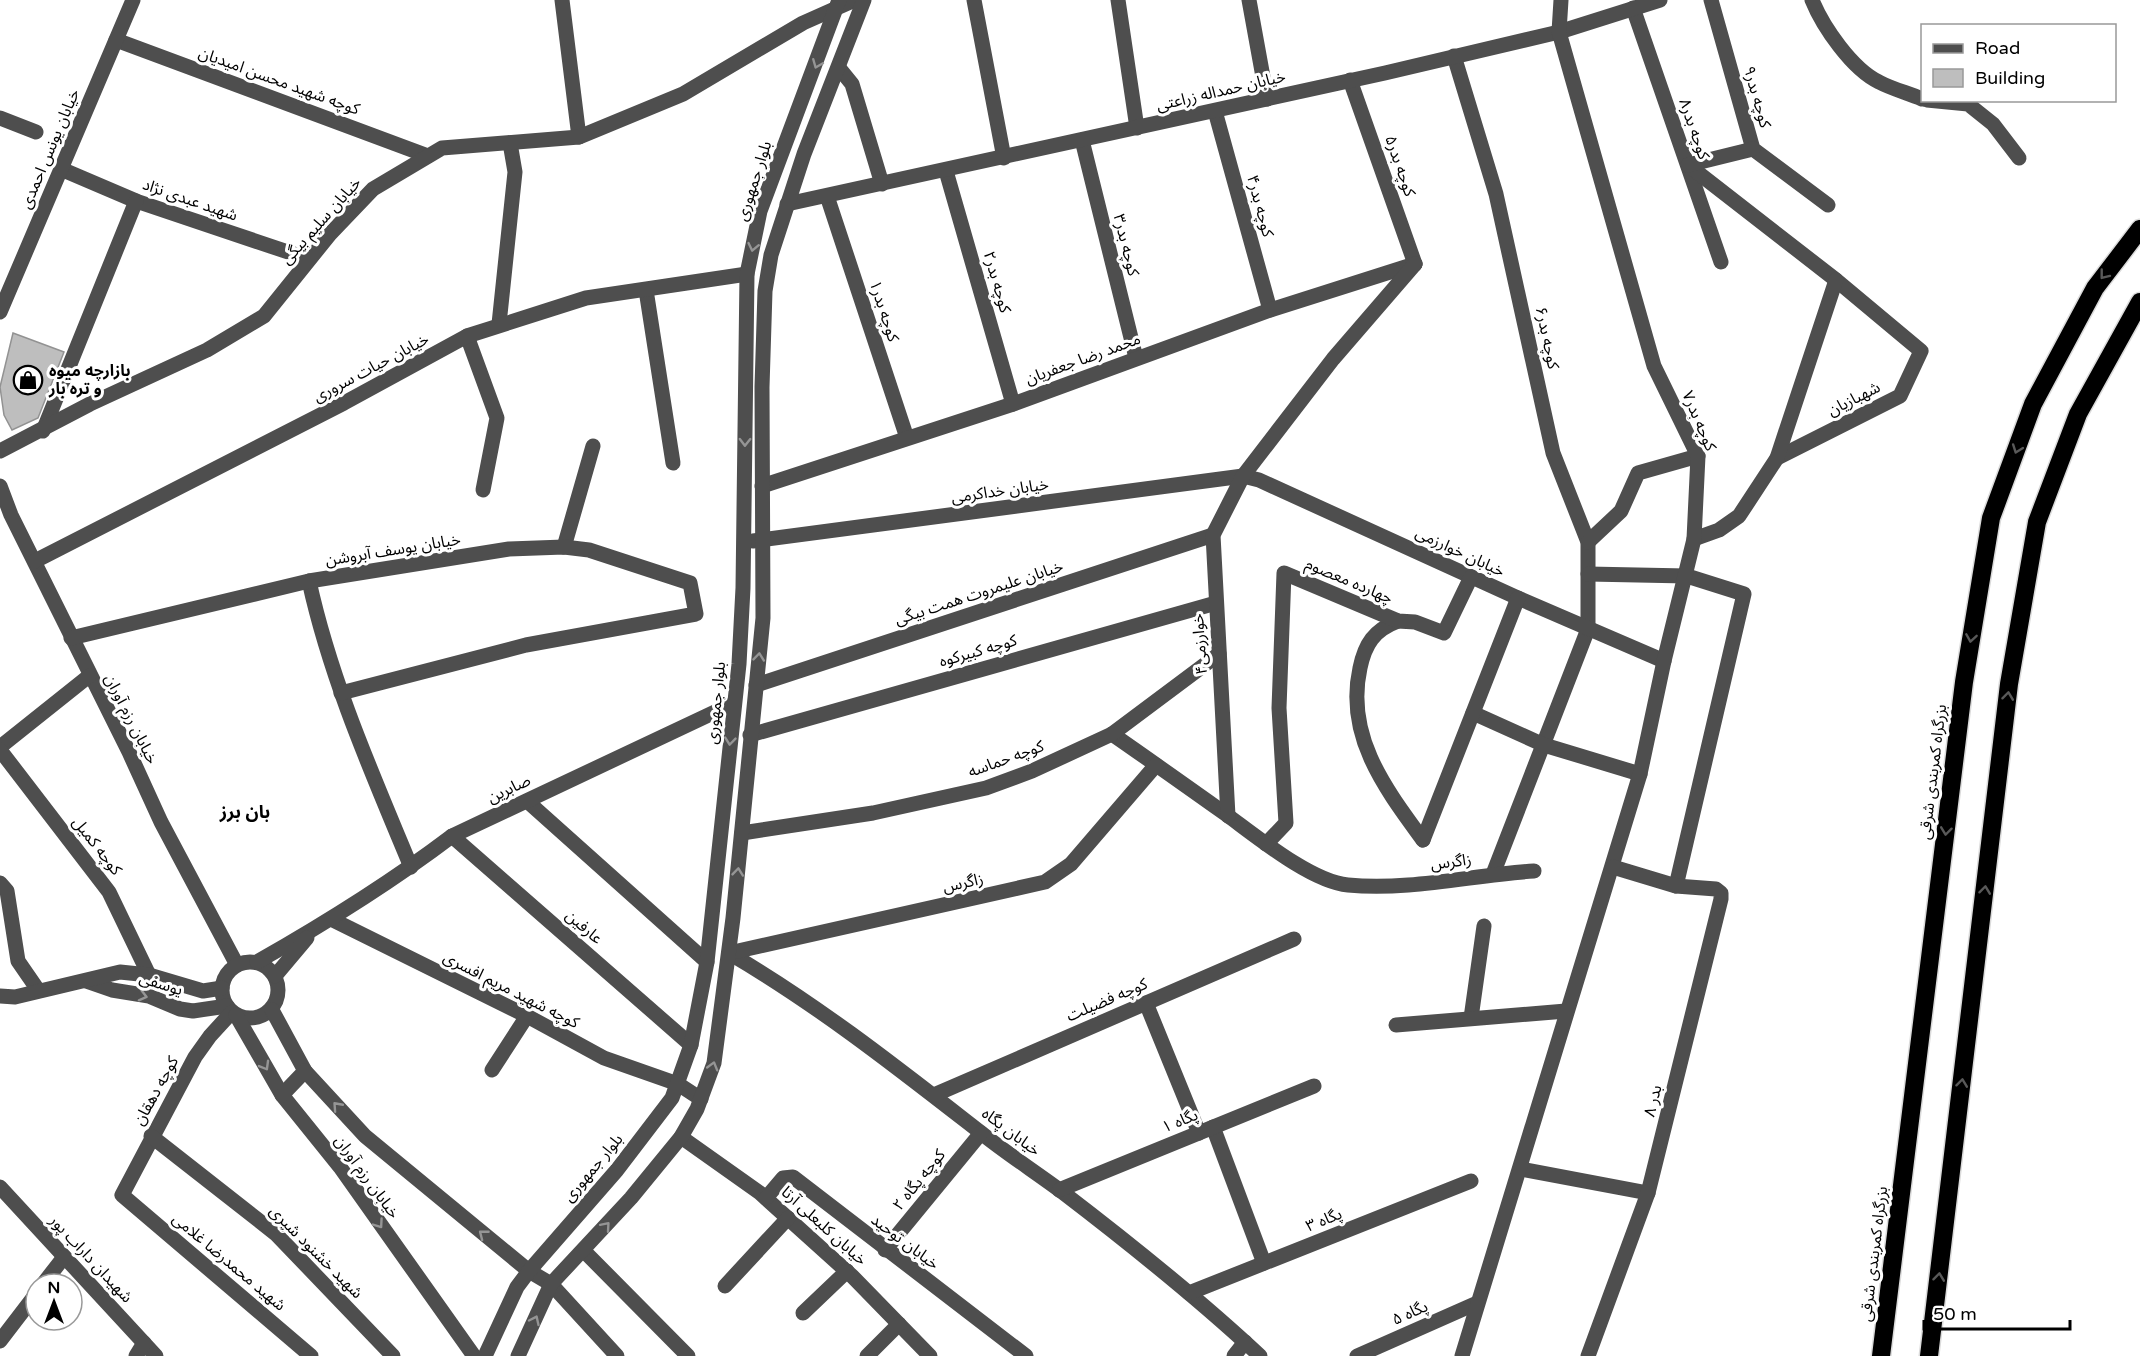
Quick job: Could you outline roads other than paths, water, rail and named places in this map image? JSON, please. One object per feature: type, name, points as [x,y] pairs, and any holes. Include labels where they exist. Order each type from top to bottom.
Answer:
[{"type":"highway","name":"بزرگراه کمربندی شرقی","points":[[1881,1356],[1964,682],[1991,518],[2033,404],[2095,288],[2140,229]]},
{"type":"highway","points":[[1929,1356],[2009,684],[2037,522],[2078,414],[2140,302]]},
{"type":"street","name":"خیابان یونس احمدی","points":[[0,312],[134,0]]},
{"type":"street","points":[[562,0],[579,137]]},
{"type":"street","name":"خیابان سلیم بیگی","points":[[0,451],[43,431],[90,404],[207,350],[264,316],[309,259],[373,189],[442,148],[579,137],[683,94],[802,23],[838,4],[855,0]]},
{"type":"street","points":[[518,1356],[551,1284],[584,1251],[681,1137],[701,1099],[714,1063],[729,953],[763,618],[762,486],[765,291],[771,255],[788,204],[864,0]]},
{"type":"street","points":[[974,0],[1004,158]]},
{"type":"street","points":[[1118,0],[1137,128]]},
{"type":"street","points":[[1249,0],[1267,99]]},
{"type":"street","name":"کوچه بدر۷","points":[[1462,1356],[1640,774],[1664,661],[1687,576],[1694,539],[1698,456],[1654,366],[1559,32],[1561,0]]},
{"type":"street","name":"خیابان حمداله زراعتی","points":[[788,204],[1215,111],[1559,32],[1660,0]]},
{"type":"street","name":"کوچه بدر۹","points":[[1711,0],[1754,149],[1828,205]]},
{"type":"street","points":[[1812,0],[1818,14],[1841,47],[1862,69],[1877,82],[1921,98]]},
{"type":"street","name":"بلوار جمهوری","points":[[485,1356],[518,1287],[529,1271],[617,1170],[672,1098],[691,1045],[707,962],[742,612],[747,274],[760,211],[838,4]]},
{"type":"street","name":"کوچه بدر۸","points":[[1633,8],[1721,262]]},
{"type":"street","name":"کوچه شهید محسن امیدیان","points":[[116,40],[428,156]]},
{"type":"street","name":"کوچه بدر۶","points":[[1454,56],[1496,194],[1553,453],[1588,542],[1588,629]]},
{"type":"street","points":[[838,68],[852,84],[882,184]]},
{"type":"street","name":"کوچه بدر۵","points":[[1350,80],[1415,264]]},
{"type":"street","points":[[1946,102],[1968,104],[1993,124],[2019,158]]},
{"type":"street","name":"کوچه بدر۴","points":[[1215,111],[1270,310]]},
{"type":"street","points":[[0,118],[36,132]]},
{"type":"street","name":"کوچه بدر۳","points":[[1082,140],[1136,358]]},
{"type":"street","points":[[499,324],[515,172],[510,143]]},
{"type":"street","points":[[1688,165],[1754,149]]},
{"type":"street","points":[[1688,165],[1836,280],[1777,458],[1739,516],[1719,530],[1694,539]]},
{"type":"street","name":"شهید عبدی نژاد","points":[[62,169],[136,201],[309,259]]},
{"type":"street","name":"کوچه بدر۲","points":[[946,171],[1013,404]]},
{"type":"street","name":"کوچه بدر۱","points":[[827,196],[907,438]]},
{"type":"street","points":[[43,431],[136,201]]},
{"type":"street","name":"محمد رضا جعفریان","points":[[762,486],[1013,404],[1270,310],[1415,264]]},
{"type":"street","name":"خوارزمی۴","points":[[1228,816],[1213,535],[1243,476],[1333,359],[1415,264]]},
{"type":"street","name":"خیابان حیات سروری","points":[[35,561],[344,404],[467,336],[586,298],[747,274]]},
{"type":"street","name":"شهبازیان","points":[[1777,458],[1900,396],[1921,351],[1836,280]]},
{"type":"street","points":[[646,290],[673,463]]},
{"type":"street","points":[[467,336],[497,418],[483,490]]},
{"type":"street","points":[[564,547],[593,446]]},
{"type":"street","points":[[1588,542],[1621,511],[1638,473],[1698,456]]},
{"type":"street","name":"خیابان خداکرمی","points":[[744,541],[763,541],[1243,476]]},
{"type":"street","name":"خیابان خوارزمی","points":[[1243,476],[1258,480],[1518,598],[1664,661]]},
{"type":"street","name":"خیابان رزم آوران","points":[[0,486],[11,515],[89,676],[129,752],[161,822],[237,965]]},
{"type":"street","name":"خیابان علیمروت همت بیگی","points":[[756,685],[1213,535]]},
{"type":"street","name":"خیابان یوسف آبروشن","points":[[71,638],[309,581],[508,549],[564,547],[590,550],[690,583],[696,614],[526,645],[341,693]]},
{"type":"street","name":"چهارده معصوم","points":[[1266,844],[1286,823],[1279,708],[1284,573],[1398,621],[1415,622],[1444,633],[1471,577]]},
{"type":"street","points":[[1588,574],[1687,576],[1744,594],[1676,886],[1613,867]]},
{"type":"street","points":[[309,581],[322,636],[341,693],[411,867]]},
{"type":"street","points":[[1398,621],[1381,627],[1363,653],[1357,678],[1358,728],[1389,794],[1423,840],[1518,598]]},
{"type":"street","name":"کوچه کبیرکوه","points":[[750,735],[1216,603]]},
{"type":"street","points":[[1493,874],[1588,629]]},
{"type":"street","name":"کوچه حماسه","points":[[742,833],[873,813],[986,788],[1032,771],[1112,734],[1219,654]]},
{"type":"street","points":[[0,748],[89,676]]},
{"type":"street","name":"صابرین","points":[[256,962],[331,919],[411,867],[452,836],[734,703]]},
{"type":"street","points":[[1473,713],[1544,745],[1640,774]]},
{"type":"street","name":"زاگرس","points":[[1112,734],[1266,844],[1328,881],[1348,885],[1451,882],[1493,874],[1534,871]]},
{"type":"street","name":"کوچه کمیل","points":[[0,748],[109,892],[149,975]]},
{"type":"street","name":"زاگرس","points":[[729,953],[1045,882],[1071,864],[1156,765]]},
{"type":"street","points":[[526,801],[707,962]]},
{"type":"street","name":"عارفین","points":[[452,836],[691,1045]]},
{"type":"street","points":[[0,883],[7,891],[18,962],[38,990]]},
{"type":"street","name":"بدر ۸","points":[[1588,1356],[1648,1193],[1721,899],[1721,893],[1716,889],[1676,886]]},
{"type":"street","name":"کوچه شهید مریم افسری","points":[[331,919],[526,1016],[604,1058],[678,1084],[701,1099]]},
{"type":"street","points":[[1470,1018],[1484,926]]},
{"type":"street","name":"صابرین","points":[[275,976],[312,931]]},
{"type":"street","name":"کوچه فضیلت","points":[[934,1095],[1294,939]]},
{"type":"street","name":"خیابان پگاه","points":[[729,953],[776,980],[934,1095],[1190,1293],[1260,1356]]},
{"type":"street","points":[[256,962],[268,967],[275,976],[279,987],[278,999],[272,1010],[261,1017],[248,1019],[232,1011],[222,988],[229,971],[237,965],[256,962]]},
{"type":"street","name":"یوسفی","points":[[0,996],[15,997],[120,972],[149,975],[203,991],[222,988]]},
{"type":"street","name":"یوسفی","points":[[86,981],[112,990],[148,996],[180,1009],[232,1011]]},
{"type":"street","points":[[1146,1003],[1206,1130],[1264,1263]]},
{"type":"street","name":"خیابان رزم آوران","points":[[272,1010],[305,1071],[365,1137],[529,1271],[551,1284],[617,1356]]},
{"type":"street","name":"خیابان رزم آوران","points":[[232,1011],[282,1095],[340,1167],[474,1356]]},
{"type":"street","name":"کوچه دهقان","points":[[122,1195],[195,1056],[232,1011]]},
{"type":"street","points":[[1396,1025],[1566,1011]]},
{"type":"street","points":[[492,1070],[526,1016]]},
{"type":"street","points":[[282,1095],[305,1071]]},
{"type":"street","name":"پگاه ۱","points":[[1059,1190],[1314,1086]]},
{"type":"street","name":"کوچه پگاه ۲","points":[[885,1250],[981,1133]]},
{"type":"street","name":"شهید خشنود شیری","points":[[151,1136],[276,1234],[393,1356]]},
{"type":"street","name":"خیابان کلبعلی آرتا","points":[[681,1137],[766,1198],[847,1271],[930,1356]]},
{"type":"street","points":[[1521,1169],[1648,1193]]},
{"type":"street","name":"خیابان توحید","points":[[766,1198],[783,1178],[793,1177],[885,1250],[1026,1356]]},
{"type":"street","name":"پگاه ۳","points":[[1190,1293],[1471,1181]]},
{"type":"street","name":"شهیدان داراب پور","points":[[0,1187],[64,1257],[140,1349],[156,1356]]},
{"type":"street","name":"شهید محمدرضا غلامی","points":[[122,1195],[311,1356]]},
{"type":"street","points":[[725,1286],[788,1218]]},
{"type":"street","points":[[584,1251],[688,1356]]},
{"type":"street","points":[[52,1272],[64,1257]]},
{"type":"street","points":[[803,1313],[847,1271]]},
{"type":"street","name":"پگاه ۵","points":[[1358,1356],[1477,1303]]},
{"type":"street","points":[[0,1341],[24,1310]]},
{"type":"street","points":[[867,1356],[899,1324]]},
{"type":"street","points":[[1234,1356],[1245,1342]]},
{"type":"place","name":"بازارچه میوه و تره بار","points":[[28,380]]},
{"type":"district","name":"بان برز","points":[[245,812]]}]
